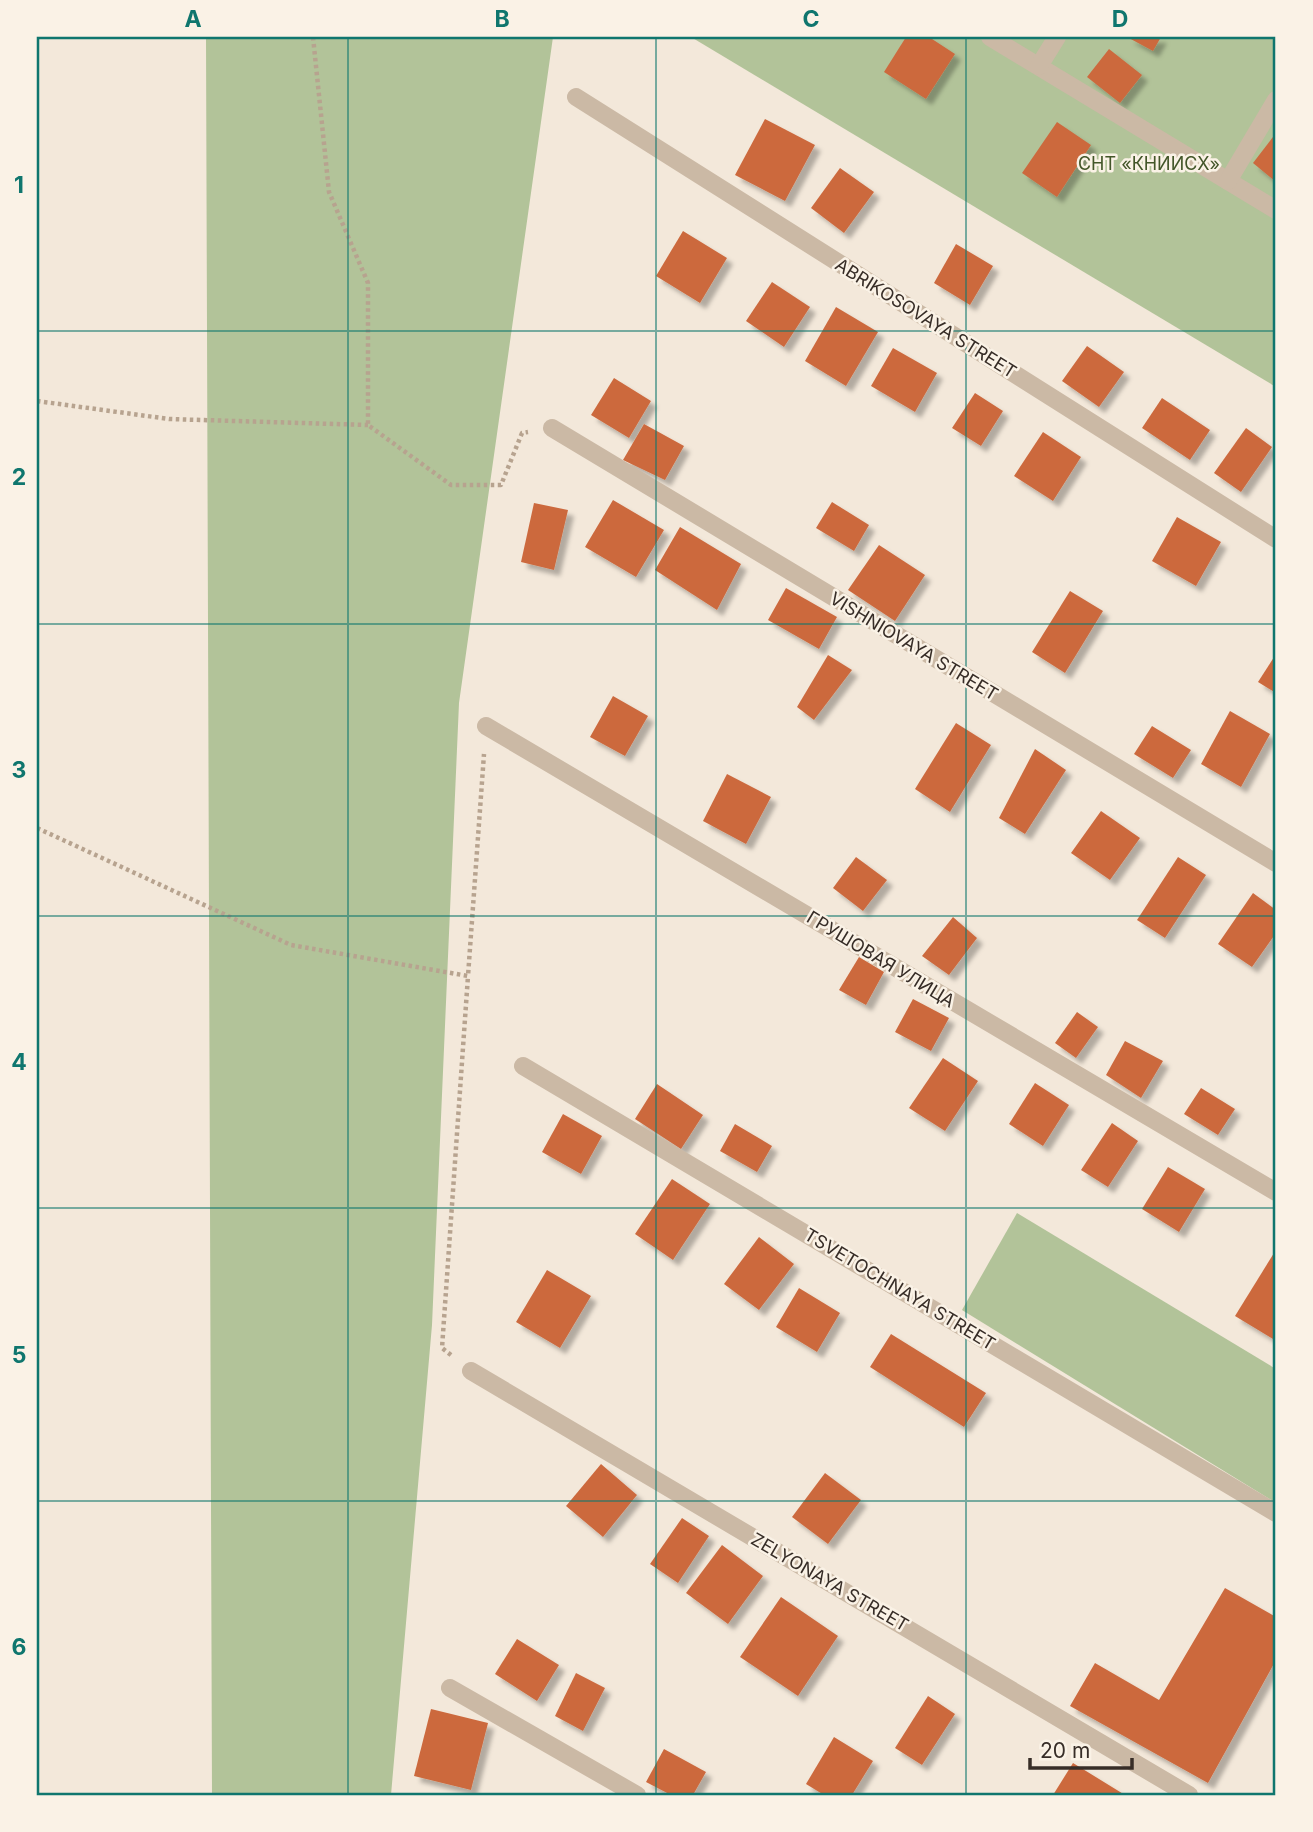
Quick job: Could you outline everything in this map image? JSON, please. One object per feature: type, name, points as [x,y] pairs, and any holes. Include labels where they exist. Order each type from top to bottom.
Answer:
[{"type":"street","points":[[990,37],[1276,209]]},
{"type":"street","points":[[1039,66],[1057,37]]},
{"type":"street","name":"ABRIKOSOVAYA STREET","points":[[576,97],[1276,539]]},
{"type":"street","points":[[1228,181],[1276,100]]},
{"type":"street","name":"VISHNIOVAYA STREET","points":[[552,428],[1276,863]]},
{"type":"street","name":"ГРУШОВАЯ УЛИЦА","points":[[486,726],[1276,1192]]},
{"type":"street","name":"TSVETOCHNAYA STREET","points":[[523,1066],[1276,1513]]},
{"type":"street","name":"ZELYONAYA STREET","points":[[471,1371],[1189,1795]]},
{"type":"street","points":[[450,1688],[637,1795]]},
{"type":"path","points":[[313,37],[328,192],[368,283],[368,425]]},
{"type":"path","points":[[37,401],[169,419],[368,425],[452,485],[501,485],[522,433],[552,428]]},
{"type":"path","points":[[471,1371],[442,1348],[486,726]]},
{"type":"path","points":[[37,828],[291,945],[468,976]]},
{"type":"green space","points":[[206,37],[553,37],[459,703],[432,1325],[391,1795],[212,1795]]},
{"type":"green space","name":"СНТ «КНИИСХ»","points":[[691,37],[1276,37],[1276,387]]},
{"type":"green space","points":[[1017,1213],[1276,1369],[1276,1503],[962,1310]]},
{"type":"building","points":[[906,37],[929,37],[955,54],[926,99],[884,72]]},
{"type":"building","points":[[1127,37],[1161,37],[1153,51]]},
{"type":"building","points":[[1109,49],[1142,75],[1120,103],[1087,77]]},
{"type":"building","points":[[765,119],[815,145],[785,201],[735,175]]},
{"type":"building","points":[[1057,122],[1091,145],[1057,197],[1022,173]]},
{"type":"building","points":[[1276,133],[1276,182],[1253,163]]},
{"type":"building","points":[[840,168],[874,192],[844,233],[811,208]]},
{"type":"building","points":[[683,231],[727,258],[700,303],[656,276]]},
{"type":"building","points":[[956,244],[993,266],[970,305],[934,283]]},
{"type":"building","points":[[772,282],[810,307],[784,347],[746,321]]},
{"type":"building","points":[[836,307],[878,332],[846,386],[805,361]]},
{"type":"building","points":[[1087,346],[1124,372],[1099,407],[1062,381]]},
{"type":"building","points":[[893,348],[937,373],[915,412],[871,386]]},
{"type":"building","points":[[614,378],[651,401],[629,438],[591,415]]},
{"type":"building","points":[[975,393],[1003,411],[981,446],[952,428]]},
{"type":"building","points":[[1162,398],[1210,430],[1190,460],[1142,428]]},
{"type":"building","points":[[644,424],[684,446],[665,480],[623,460]]},
{"type":"building","points":[[1246,428],[1272,447],[1241,492],[1214,473]]},
{"type":"building","points":[[1043,432],[1081,457],[1053,501],[1014,476]]},
{"type":"building","points":[[613,500],[664,530],[636,577],[585,547]]},
{"type":"building","points":[[832,502],[869,525],[854,551],[816,528]]},
{"type":"building","points":[[534,503],[568,510],[554,570],[521,562]]},
{"type":"building","points":[[1177,517],[1221,542],[1196,586],[1152,561]]},
{"type":"building","points":[[680,527],[741,564],[717,610],[655,570]]},
{"type":"building","points":[[879,545],[925,575],[895,621],[848,590]]},
{"type":"building","points":[[786,588],[837,617],[819,649],[768,620]]},
{"type":"building","points":[[1070,591],[1103,611],[1065,673],[1032,652]]},
{"type":"building","points":[[1276,654],[1276,693],[1258,682]]},
{"type":"building","points":[[828,655],[852,670],[814,720],[797,707]]},
{"type":"building","points":[[613,696],[648,716],[625,756],[590,737]]},
{"type":"building","points":[[1230,711],[1270,734],[1241,787],[1201,764]]},
{"type":"building","points":[[956,723],[991,745],[950,812],[915,789]]},
{"type":"building","points":[[1152,726],[1191,750],[1173,778],[1134,754]]},
{"type":"building","points":[[1035,749],[1066,770],[1025,834],[999,818]]},
{"type":"building","points":[[727,774],[771,797],[746,844],[703,821]]},
{"type":"building","points":[[1101,811],[1140,838],[1110,880],[1071,853]]},
{"type":"building","points":[[856,857],[887,880],[863,911],[833,888]]},
{"type":"building","points":[[1178,857],[1206,875],[1165,938],[1137,920]]},
{"type":"building","points":[[1253,893],[1276,910],[1276,933],[1252,967],[1218,944]]},
{"type":"building","points":[[953,917],[977,938],[949,975],[922,956]]},
{"type":"building","points":[[859,957],[884,972],[866,1005],[839,990]]},
{"type":"building","points":[[913,999],[949,1018],[931,1051],[895,1032]]},
{"type":"building","points":[[1077,1012],[1098,1027],[1076,1058],[1055,1043]]},
{"type":"building","points":[[1125,1041],[1163,1061],[1141,1098],[1106,1075]]},
{"type":"building","points":[[943,1058],[978,1081],[945,1131],[909,1108]]},
{"type":"building","points":[[1035,1083],[1069,1105],[1043,1146],[1009,1124]]},
{"type":"building","points":[[657,1084],[703,1115],[681,1149],[635,1119]]},
{"type":"building","points":[[1201,1088],[1235,1109],[1218,1135],[1184,1114]]},
{"type":"building","points":[[563,1114],[602,1136],[581,1174],[542,1152]]},
{"type":"building","points":[[1112,1123],[1138,1141],[1108,1187],[1081,1170]]},
{"type":"building","points":[[735,1124],[772,1146],[757,1172],[720,1151]]},
{"type":"building","points":[[1168,1167],[1205,1189],[1179,1232],[1142,1209]]},
{"type":"building","points":[[672,1179],[710,1204],[673,1260],[635,1234]]},
{"type":"building","points":[[759,1237],[794,1264],[759,1310],[724,1284]]},
{"type":"building","points":[[1274,1253],[1276,1335],[1273,1339],[1235,1316]]},
{"type":"building","points":[[547,1270],[591,1296],[560,1348],[516,1322]]},
{"type":"building","points":[[799,1288],[840,1313],[817,1352],[776,1327]]},
{"type":"building","points":[[891,1334],[986,1393],[964,1427],[870,1367]]},
{"type":"building","points":[[601,1464],[637,1495],[603,1537],[566,1506]]},
{"type":"building","points":[[825,1473],[861,1500],[828,1544],[792,1517]]},
{"type":"building","points":[[682,1518],[709,1536],[678,1583],[650,1564]]},
{"type":"building","points":[[722,1545],[763,1576],[728,1624],[686,1593]]},
{"type":"building","points":[[1225,1588],[1276,1617],[1276,1660],[1208,1783],[1070,1706],[1095,1663],[1159,1700]]},
{"type":"building","points":[[781,1597],[838,1636],[798,1696],[740,1657]]},
{"type":"building","points":[[517,1639],[559,1665],[537,1701],[495,1674]]},
{"type":"building","points":[[576,1673],[605,1688],[583,1731],[555,1716]]},
{"type":"building","points":[[928,1696],[955,1714],[922,1765],[895,1748]]},
{"type":"building","points":[[431,1709],[488,1723],[471,1790],[414,1776]]},
{"type":"building","points":[[834,1737],[873,1761],[852,1795],[824,1795],[806,1784]]},
{"type":"building","points":[[664,1749],[706,1772],[693,1795],[671,1795],[646,1782]]},
{"type":"building","points":[[1073,1763],[1125,1795],[1053,1795]]}]
